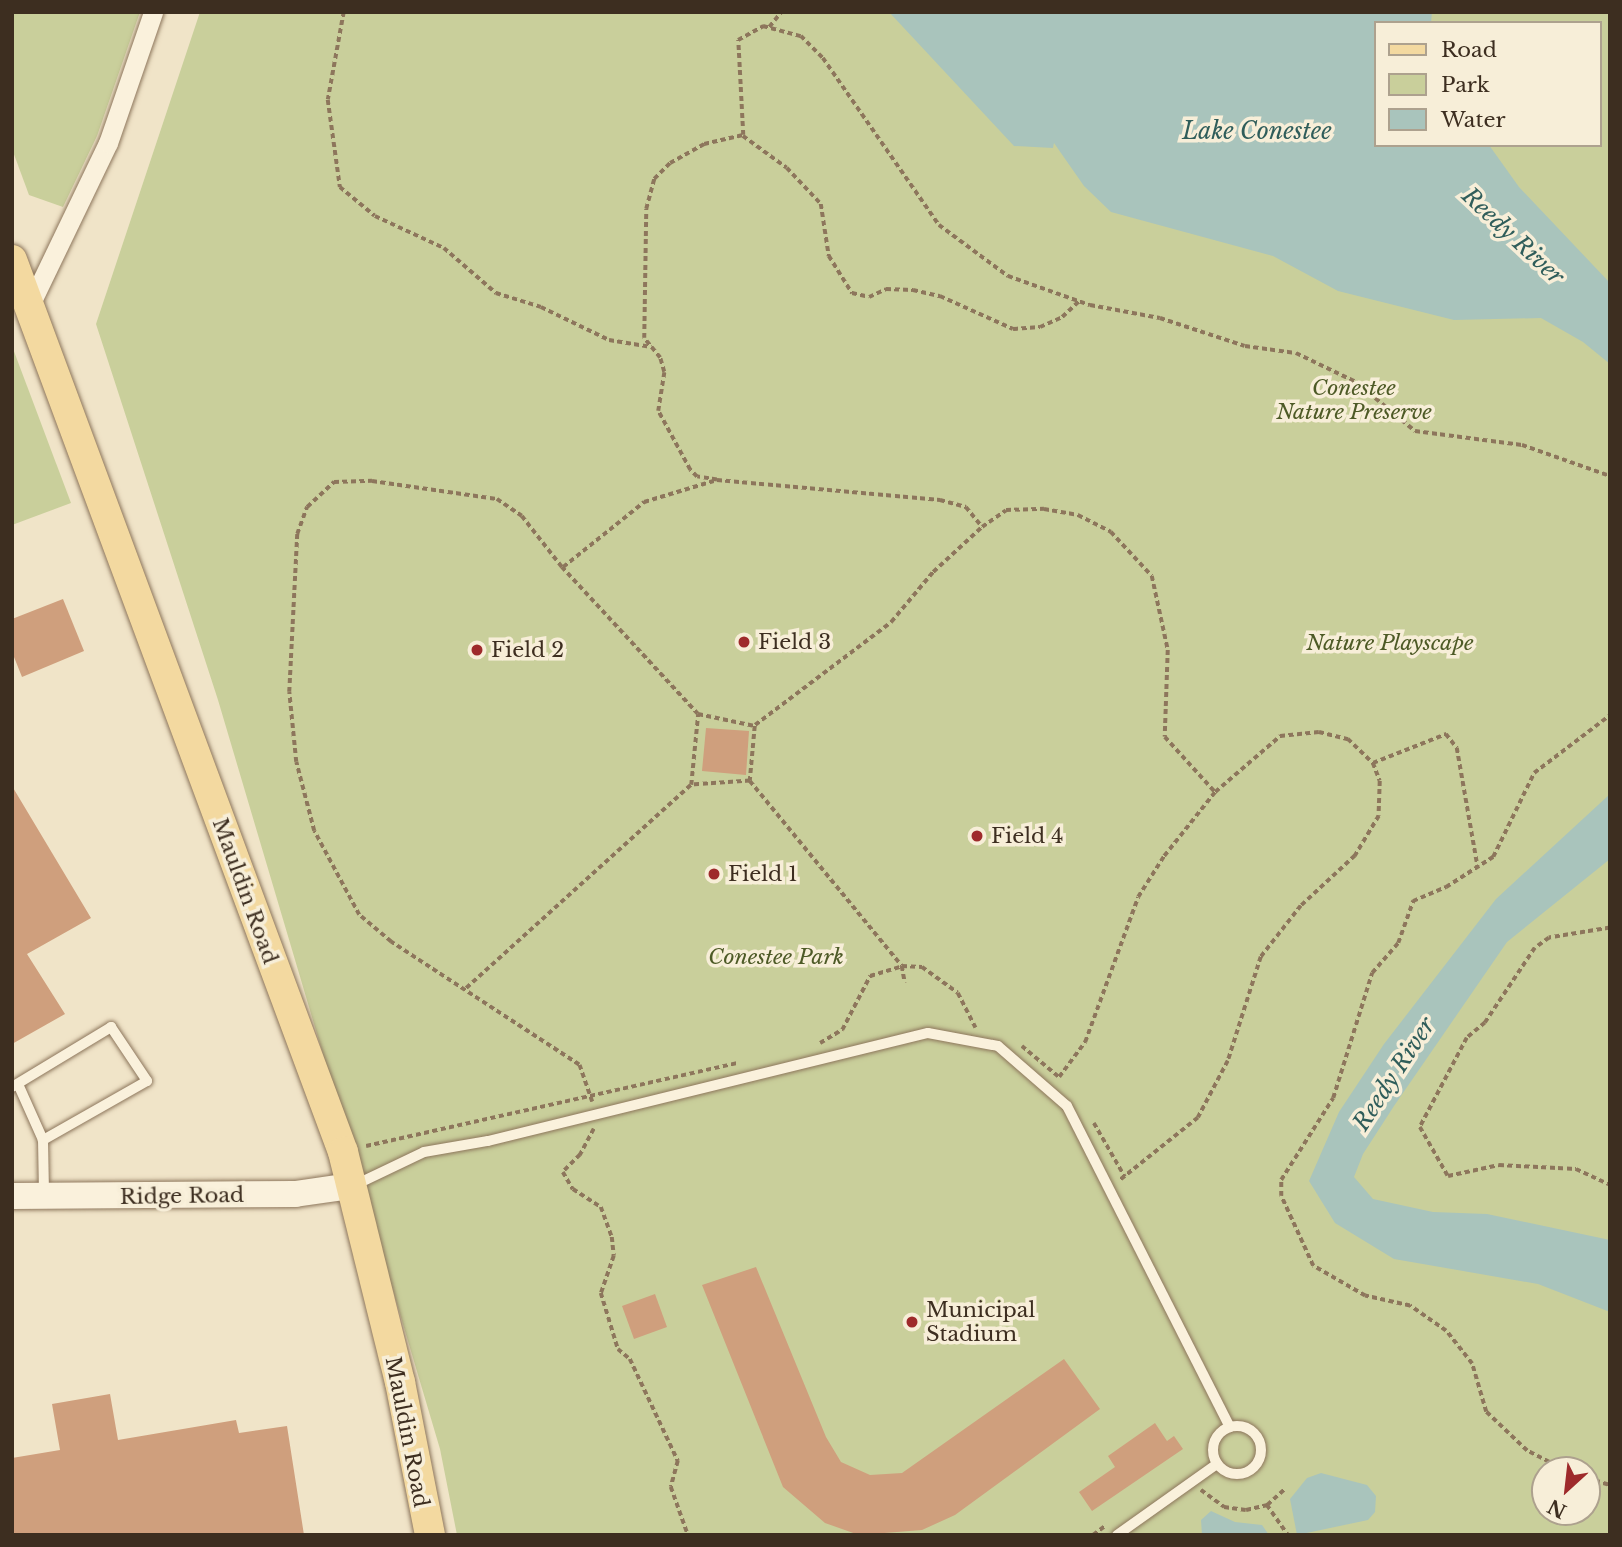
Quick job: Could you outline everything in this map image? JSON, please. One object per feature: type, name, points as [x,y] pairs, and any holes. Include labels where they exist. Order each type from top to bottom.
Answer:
[{"type":"main road","name":"Mauldin Road","points":[[12,260],[343,1152],[400,1382],[430,1535]]},
{"type":"street","points":[[29,307],[108,143],[153,12]]},
{"type":"street","name":"Ridge Road","points":[[12,1196],[295,1194],[351,1186]]},
{"type":"lane","points":[[43,1140],[147,1081],[111,1027],[15,1086],[43,1140],[44,1197]]},
{"type":"lane","points":[[351,1186],[424,1152],[596,1114],[928,1033],[998,1046],[1067,1106],[1230,1427]]},
{"type":"lane","points":[[1243,1426],[1255,1433],[1262,1445],[1261,1458],[1240,1475],[1227,1473],[1217,1464],[1214,1442],[1230,1427],[1243,1426]]},
{"type":"lane","points":[[1117,1535],[1217,1464]]},
{"type":"path","points":[[344,12],[328,100],[340,187],[375,216],[444,248],[496,293],[541,307],[609,340],[651,348]]},
{"type":"path","points":[[769,27],[780,12]]},
{"type":"path","points":[[743,135],[738,40],[763,26],[801,36],[823,58],[939,225],[1008,276],[1079,302],[1160,318],[1245,345],[1296,353],[1356,382],[1415,431],[1522,445],[1610,476]]},
{"type":"path","points":[[982,527],[966,507],[940,500],[717,480],[697,477],[690,470],[658,411],[664,372],[644,338],[642,306],[646,209],[654,179],[670,163],[704,144],[743,135],[787,168],[821,204],[829,256],[852,293],[869,297],[886,289],[913,290],[940,296],[1013,329],[1040,327],[1062,317],[1079,302]]},
{"type":"path","points":[[562,567],[644,502],[717,480]]},
{"type":"path","points":[[688,1535],[671,1487],[678,1461],[630,1359],[618,1349],[607,1317],[601,1293],[614,1256],[612,1237],[601,1206],[573,1188],[563,1172],[580,1155],[597,1125],[591,1097],[579,1065],[466,988],[391,942],[359,915],[314,831],[296,762],[289,692],[297,534],[307,507],[334,482],[372,481],[440,488],[506,505],[522,516],[562,567],[698,714],[755,726]]},
{"type":"path","points":[[905,983],[902,966],[750,781],[755,726],[891,622],[933,572],[982,527],[1006,510],[1044,509],[1078,515],[1111,532],[1152,576],[1168,650],[1165,737],[1215,792]]},
{"type":"path","points":[[691,785],[698,714]]},
{"type":"path","points":[[1537,1456],[1527,1451],[1486,1412],[1472,1364],[1446,1331],[1410,1306],[1365,1296],[1313,1266],[1281,1196],[1281,1180],[1333,1098],[1372,973],[1398,943],[1413,901],[1478,867],[1493,856],[1535,773],[1610,715]]},
{"type":"path","points":[[1016,1043],[1028,1048],[1059,1077],[1085,1042],[1138,897],[1164,856],[1215,792],[1280,736],[1319,732],[1348,739],[1373,763],[1380,781],[1379,816],[1355,856],[1301,906],[1261,957],[1228,1061],[1198,1118],[1108,1189]]},
{"type":"path","points":[[1373,763],[1446,734],[1457,748],[1478,867]]},
{"type":"path","points":[[466,988],[691,785],[750,781]]},
{"type":"path","points":[[1610,928],[1549,937],[1535,948],[1485,1023],[1467,1038],[1420,1127],[1448,1176],[1499,1165],[1576,1169],[1610,1185]]},
{"type":"path","points":[[814,1044],[842,1030],[870,976],[902,966],[922,967],[958,993],[978,1030]]},
{"type":"path","points":[[343,1152],[741,1062]]},
{"type":"path","points":[[1266,1505],[1288,1535]]},
{"type":"green space","points":[[12,12],[140,12],[97,136],[63,207],[29,195],[12,149]]},
{"type":"green space","points":[[200,12],[1610,12],[1610,1535],[457,1535],[440,1449],[218,700],[96,324]]},
{"type":"green space","points":[[12,346],[71,503],[12,525]]},
{"type":"water","name":"Lake Conestee","points":[[889,12],[1432,12],[1431,21],[1374,21],[1374,147],[1490,147],[1519,187],[1610,283],[1610,364],[1583,342],[1541,318],[1454,320],[1338,291],[1273,256],[1111,212],[1084,186],[1054,143],[1053,148],[1014,146]]},
{"type":"water","name":"Reedy River","points":[[1610,794],[1610,859],[1507,942],[1394,1106],[1363,1154],[1354,1177],[1373,1199],[1433,1212],[1487,1214],[1610,1240],[1610,1312],[1538,1284],[1394,1259],[1335,1223],[1309,1181],[1339,1112],[1384,1044],[1496,899]]},
{"type":"water","points":[[1321,1473],[1367,1485],[1376,1496],[1375,1512],[1368,1520],[1297,1535],[1290,1499],[1307,1478]]},
{"type":"water","points":[[1211,1511],[1235,1522],[1262,1525],[1269,1535],[1202,1535],[1201,1520]]},
{"type":"building","points":[[63,599],[84,651],[22,677],[12,652],[12,619]]},
{"type":"building","points":[[706,728],[749,731],[746,775],[702,771]]},
{"type":"building","points":[[12,786],[91,918],[27,954],[65,1014],[12,1044]]},
{"type":"building","points":[[756,1267],[826,1437],[841,1462],[870,1475],[902,1473],[1064,1359],[1100,1409],[955,1515],[922,1530],[859,1535],[825,1523],[783,1487],[702,1285]]},
{"type":"building","points":[[655,1294],[667,1327],[634,1339],[622,1306]]},
{"type":"building","points":[[110,1394],[118,1440],[236,1420],[239,1433],[287,1426],[304,1535],[12,1535],[12,1458],[60,1450],[52,1404]]},
{"type":"building","points":[[1155,1423],[1167,1441],[1174,1436],[1183,1449],[1092,1511],[1079,1492],[1115,1467],[1108,1456]]},
{"type":"place","name":"Field 3","points":[[744,642]]},
{"type":"place","name":"Field 2","points":[[477,650]]},
{"type":"place","name":"Field 4","points":[[977,836]]},
{"type":"place","name":"Field 1","points":[[714,874]]},
{"type":"place","name":"Municipal Stadium","points":[[912,1322]]},
{"type":"park label","name":"Conestee Nature Preserve","points":[[1354,400]]},
{"type":"park label","name":"Nature Playscape","points":[[1390,643]]},
{"type":"park label","name":"Conestee Park","points":[[776,957]]}]
